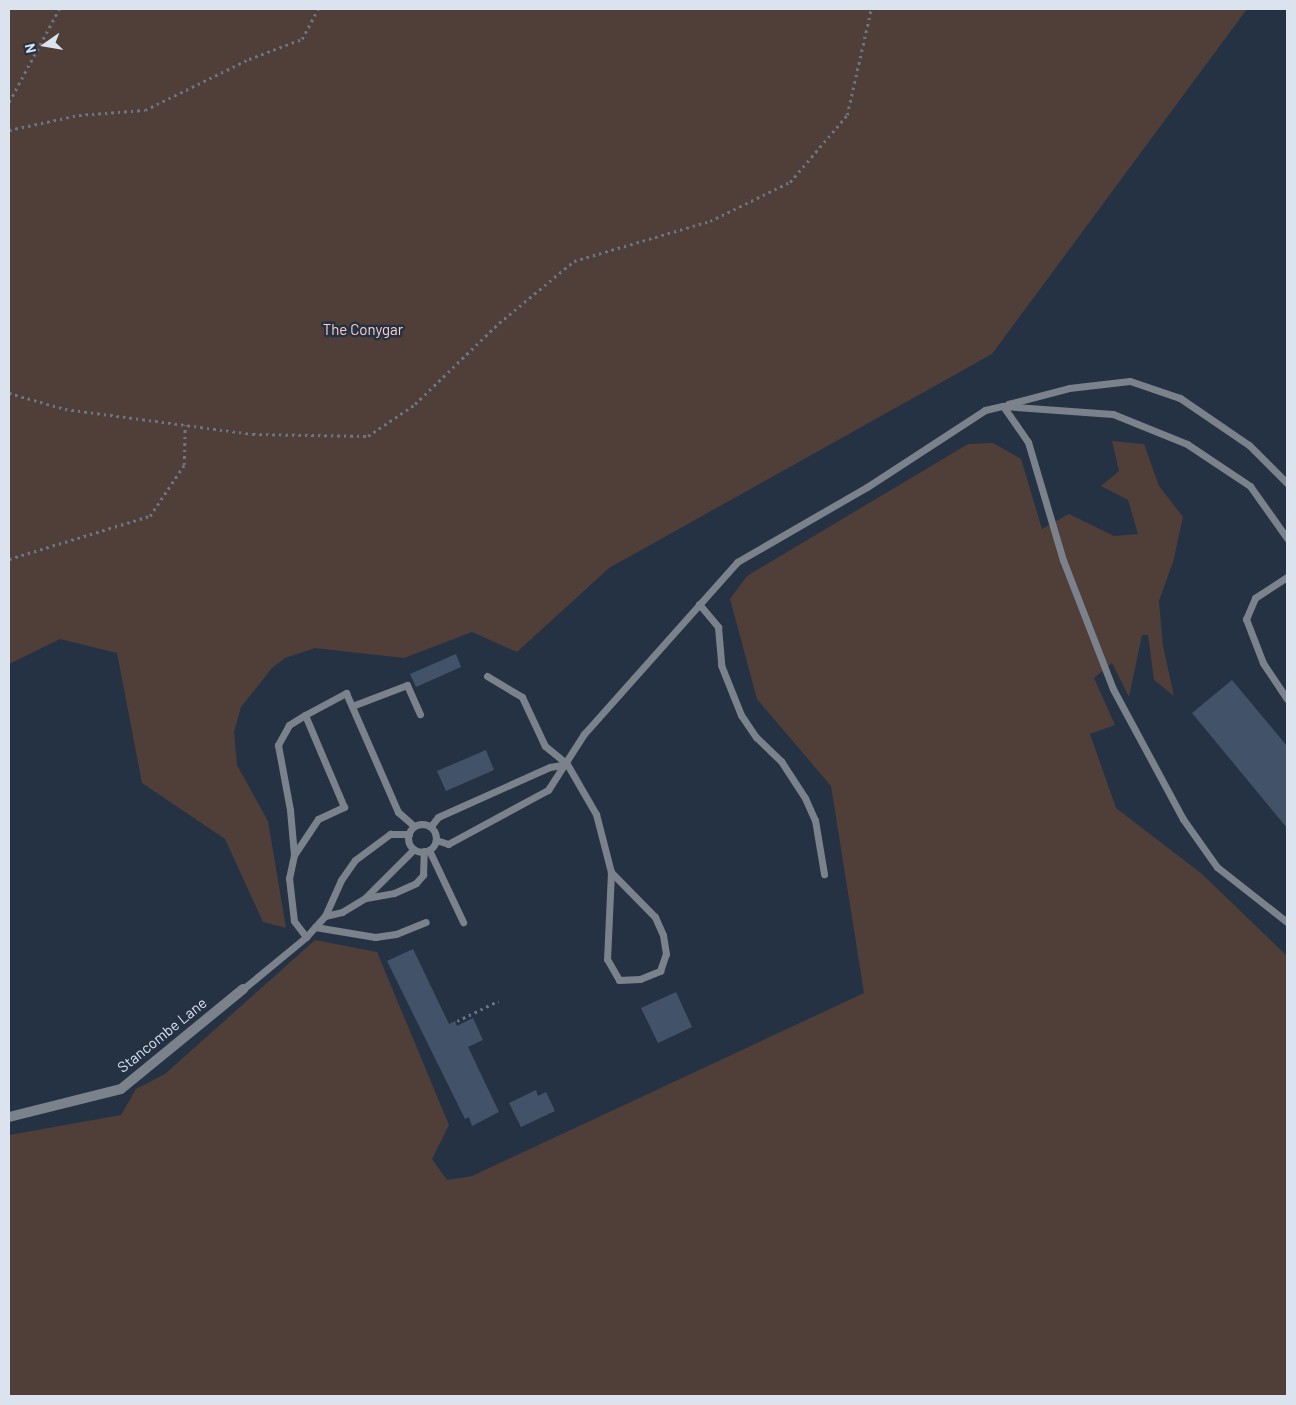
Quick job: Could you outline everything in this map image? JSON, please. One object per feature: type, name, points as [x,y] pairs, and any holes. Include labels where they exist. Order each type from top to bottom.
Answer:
[{"type":"street","name":"Stancombe Lane","points":[[9,1117],[120,1089],[243,989]]},
{"type":"lane","points":[[436,840],[448,844],[548,790],[567,764],[584,734],[737,562],[867,487],[985,410],[1069,388],[1130,381],[1180,398],[1249,445],[1287,483]]},
{"type":"lane","points":[[1003,406],[1113,414],[1186,444],[1250,486],[1287,538]]},
{"type":"lane","points":[[1003,406],[1028,442],[1063,560],[1113,689],[1183,820],[1217,867],[1287,922]]},
{"type":"lane","points":[[1287,578],[1255,598],[1246,619],[1264,663],[1287,699]]},
{"type":"lane","points":[[699,604],[718,627],[721,664],[741,715],[756,738],[781,761],[805,798],[815,820],[824,874]]},
{"type":"lane","points":[[486,676],[522,697],[545,746],[567,764],[596,814],[610,872],[607,958],[619,980],[640,978],[660,971],[666,954],[663,935],[655,917],[610,872]]},
{"type":"lane","points":[[352,706],[407,685],[420,714]]},
{"type":"lane","points":[[306,937],[294,921],[289,878],[294,855],[278,745],[289,725],[346,693],[398,812],[414,826],[431,826]]},
{"type":"lane","points":[[294,855],[318,819],[344,807],[305,715]]},
{"type":"lane","points":[[431,826],[438,817],[550,767],[567,764]]},
{"type":"lane","points":[[409,834],[414,826]]},
{"type":"lane","points":[[431,826],[436,840]]},
{"type":"lane","points":[[243,989],[306,937],[325,916],[337,887],[355,860],[390,834],[409,834]]},
{"type":"lane","points":[[409,834],[414,849]]},
{"type":"lane","points":[[365,898],[394,893],[416,883],[423,875],[426,851],[436,840]]},
{"type":"lane","points":[[414,849],[426,851]]},
{"type":"lane","points":[[325,916],[342,912],[365,898],[414,849]]},
{"type":"lane","points":[[426,851],[463,922]]},
{"type":"lane","points":[[315,927],[375,937],[396,934],[426,922]]},
{"type":"path","points":[[9,102],[59,9]]},
{"type":"path","points":[[9,130],[78,115],[145,110],[249,59],[302,38],[318,9]]},
{"type":"path","points":[[9,393],[66,409],[253,434],[368,436],[415,404],[499,323],[574,261],[710,221],[790,182],[847,115],[871,9]]},
{"type":"path","points":[[9,559],[150,516],[184,465],[185,425]]},
{"type":"path","points":[[456,1021],[498,1001]]},
{"type":"green space","name":"The Conygar","points":[[9,9],[1247,9],[992,354],[609,568],[517,652],[472,632],[404,658],[315,648],[285,658],[272,668],[241,707],[234,732],[237,765],[268,821],[286,928],[263,922],[225,839],[142,783],[117,653],[60,639],[9,664]]},
{"type":"green space","points":[[1112,441],[1144,444],[1159,486],[1183,517],[1173,562],[1159,601],[1163,646],[1174,696],[1154,680],[1148,635],[1142,635],[1129,697],[1112,663],[1094,678],[1115,725],[1090,734],[1116,808],[1202,874],[1287,956],[1287,1396],[9,1396],[9,1135],[121,1115],[136,1089],[165,1074],[315,940],[377,952],[449,1125],[432,1159],[447,1180],[472,1176],[864,993],[831,786],[757,699],[730,599],[747,576],[968,444],[993,443],[1021,459],[1042,529],[1069,514],[1114,536],[1138,534],[1128,500],[1101,486],[1119,471]]},
{"type":"building","points":[[456,654],[461,667],[416,687],[410,674]]},
{"type":"building","points":[[1232,680],[1287,746],[1287,828],[1192,713]]},
{"type":"building","points":[[486,750],[494,770],[446,791],[437,771]]},
{"type":"building","points":[[413,949],[449,1024],[455,1021],[457,1026],[473,1018],[483,1040],[468,1047],[499,1112],[472,1126],[469,1117],[465,1119],[387,961]]},
{"type":"building","points":[[676,992],[692,1027],[658,1043],[641,1008]]},
{"type":"building","points":[[536,1090],[538,1096],[546,1092],[555,1111],[521,1127],[509,1103]]}]
